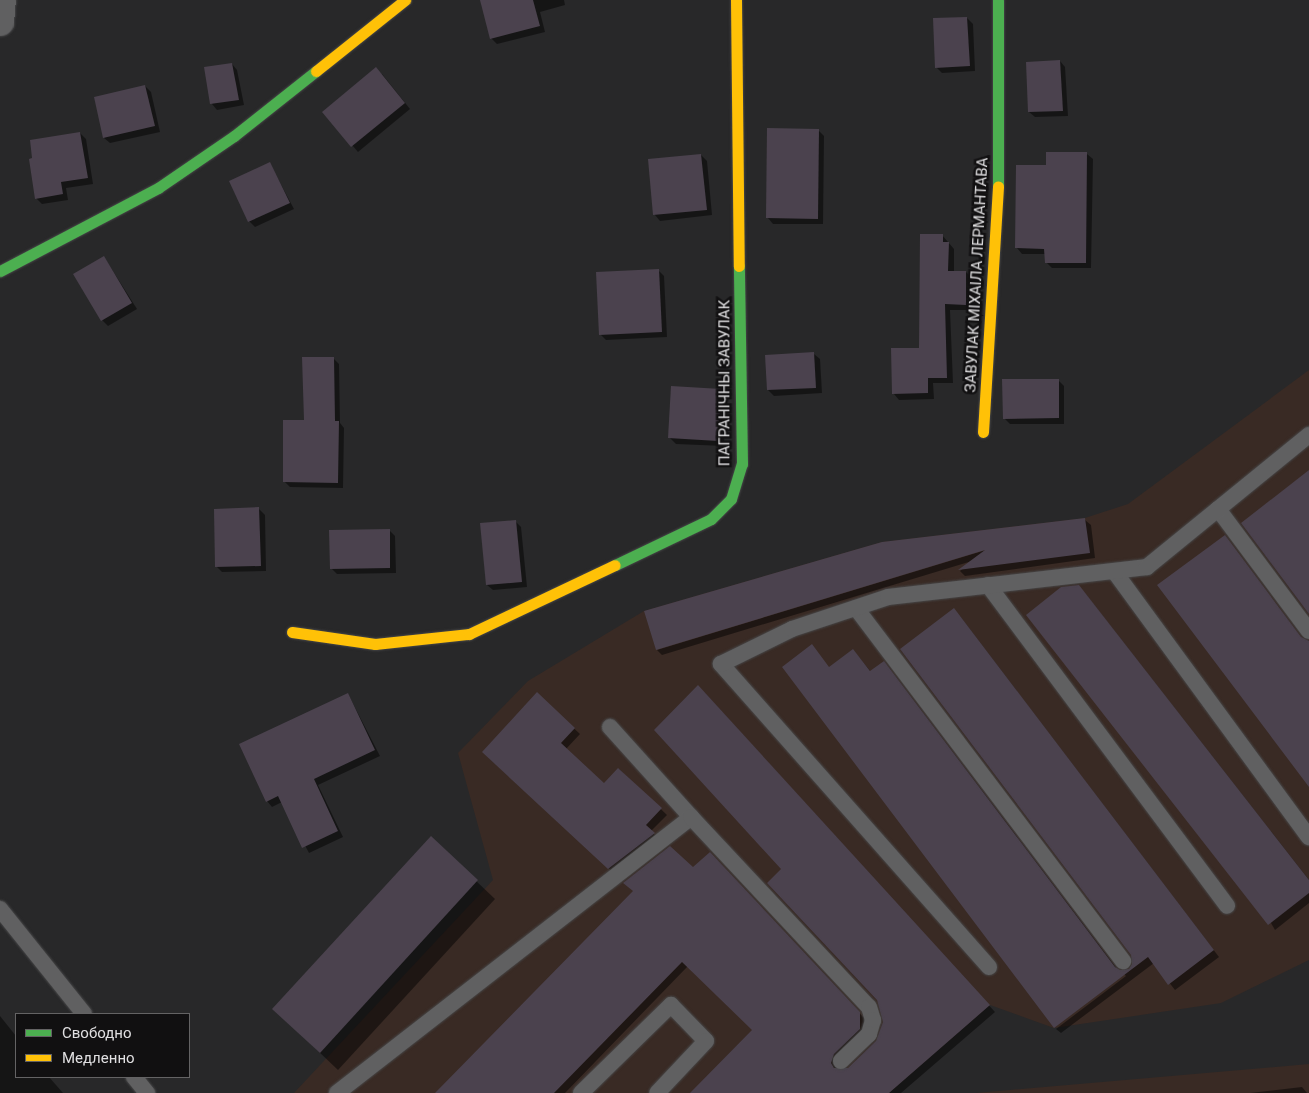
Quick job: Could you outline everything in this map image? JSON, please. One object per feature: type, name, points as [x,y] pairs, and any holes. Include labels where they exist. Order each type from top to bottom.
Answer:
[{"type":"street","points":[[0,22],[2,0]]},
{"type":"street","points":[[0,271],[158,188],[234,136],[405,0]]},
{"type":"street","name":"ПАГРАНІЧНЫ ЗАВУЛАК","points":[[292,632],[375,644],[469,634],[711,519],[732,499],[742,464],[736,0]]},
{"type":"street","name":"ЗАВУЛАК МІХАІЛА ЛЕРМАНТАВА","points":[[983,432],[998,205],[998,0]]},
{"type":"lane","points":[[989,967],[721,664],[792,629],[888,597],[1147,567],[1309,435]]},
{"type":"lane","points":[[1218,509],[1309,631]]},
{"type":"lane","points":[[1114,571],[1309,837]]},
{"type":"lane","points":[[988,585],[1226,906]]},
{"type":"lane","points":[[856,608],[1123,962]]},
{"type":"lane","points":[[610,727],[691,817],[869,1007],[873,1020],[869,1034],[841,1062]]},
{"type":"lane","points":[[337,1093],[691,817]]},
{"type":"lane","points":[[0,909],[83,1013]]},
{"type":"lane","points":[[582,1093],[671,1005],[706,1041],[657,1093]]},
{"type":"lane","points":[[135,1078],[147,1093]]},
{"type":"shaded area","points":[[1309,370],[1309,960],[1221,1003],[1054,1028],[990,1005],[889,1093],[294,1093],[493,880],[458,753],[528,681],[644,611],[882,542],[1085,518],[1128,504]]},
{"type":"shaded area","points":[[1309,1064],[1309,1093],[976,1093]]},
{"type":"building","points":[[480,0],[533,0],[540,26],[490,39]]},
{"type":"building","points":[[967,17],[970,66],[935,68],[933,18]]},
{"type":"building","points":[[1060,60],[1063,111],[1028,112],[1026,62]]},
{"type":"building","points":[[232,63],[239,100],[210,104],[204,67]]},
{"type":"building","points":[[376,67],[405,103],[351,147],[322,112]]},
{"type":"building","points":[[145,85],[155,126],[103,138],[94,97]]},
{"type":"building","points":[[767,128],[819,129],[818,219],[766,218]]},
{"type":"building","points":[[80,132],[88,178],[61,182],[63,194],[35,199],[29,159],[32,158],[30,140]]},
{"type":"building","points":[[1046,152],[1087,152],[1086,263],[1045,263],[1044,249],[1015,248],[1016,165],[1046,165]]},
{"type":"building","points":[[701,154],[707,210],[653,215],[648,159]]},
{"type":"building","points":[[270,162],[290,203],[248,222],[229,181]]},
{"type":"building","points":[[920,234],[943,234],[943,242],[949,242],[948,271],[966,271],[966,305],[945,304],[947,378],[928,378],[928,393],[892,394],[891,348],[919,348]]},
{"type":"building","points":[[104,256],[132,303],[101,321],[73,274]]},
{"type":"building","points":[[659,269],[662,332],[599,335],[596,272]]},
{"type":"building","points":[[814,352],[816,388],[767,390],[765,355]]},
{"type":"building","points":[[302,357],[334,357],[335,421],[339,421],[338,483],[283,482],[283,420],[304,420]]},
{"type":"building","points":[[1002,379],[1059,379],[1059,418],[1003,419]]},
{"type":"building","points":[[671,386],[721,389],[718,441],[668,438]]},
{"type":"building","points":[[1309,470],[1309,614],[1241,523]]},
{"type":"building","points":[[259,507],[261,566],[215,567],[214,509]]},
{"type":"building","points":[[1085,518],[1090,553],[958,570],[985,550],[656,650],[644,611],[882,542]]},
{"type":"building","points":[[516,520],[522,582],[486,585],[480,523]]},
{"type":"building","points":[[390,529],[390,568],[330,569],[329,530]]},
{"type":"building","points":[[1225,535],[1301,637],[1309,641],[1309,787],[1157,585]]},
{"type":"building","points":[[1079,585],[1309,880],[1309,893],[1268,925],[1026,615],[1061,587]]},
{"type":"building","points":[[954,608],[1214,950],[1168,985],[1148,957],[1054,1028],[782,667],[812,644],[829,667],[853,649],[870,671],[884,661],[1115,967],[1120,970],[1129,969],[1132,964],[1131,955],[900,649]]},
{"type":"building","points":[[698,685],[990,1005],[889,1093],[690,1093],[752,1030],[682,962],[554,1093],[435,1093],[633,891],[623,883],[670,846],[693,867],[710,852],[860,1012],[860,1029],[834,1054],[831,1063],[834,1068],[848,1068],[876,1041],[883,1022],[877,1000],[767,883],[781,869],[654,730]]},
{"type":"building","points":[[537,692],[575,728],[561,743],[604,783],[618,768],[662,808],[646,825],[655,833],[608,869],[482,752]]},
{"type":"building","points":[[348,693],[375,750],[314,779],[338,831],[302,848],[278,796],[266,802],[239,744]]},
{"type":"building","points":[[431,836],[478,880],[320,1053],[272,1009]]},
{"type":"traffic: fast","points":[[998,0],[998,186]]},
{"type":"traffic: fast","points":[[0,271],[158,188],[234,136],[316,71]]},
{"type":"traffic: fast","points":[[615,565],[711,519],[731,499],[742,464],[739,266]]},
{"type":"traffic: slow","points":[[316,71],[405,0]]},
{"type":"traffic: slow","points":[[736,0],[739,266]]},
{"type":"traffic: slow","points":[[983,432],[998,186]]},
{"type":"traffic: slow","points":[[292,632],[375,644],[469,634],[615,565]]}]
